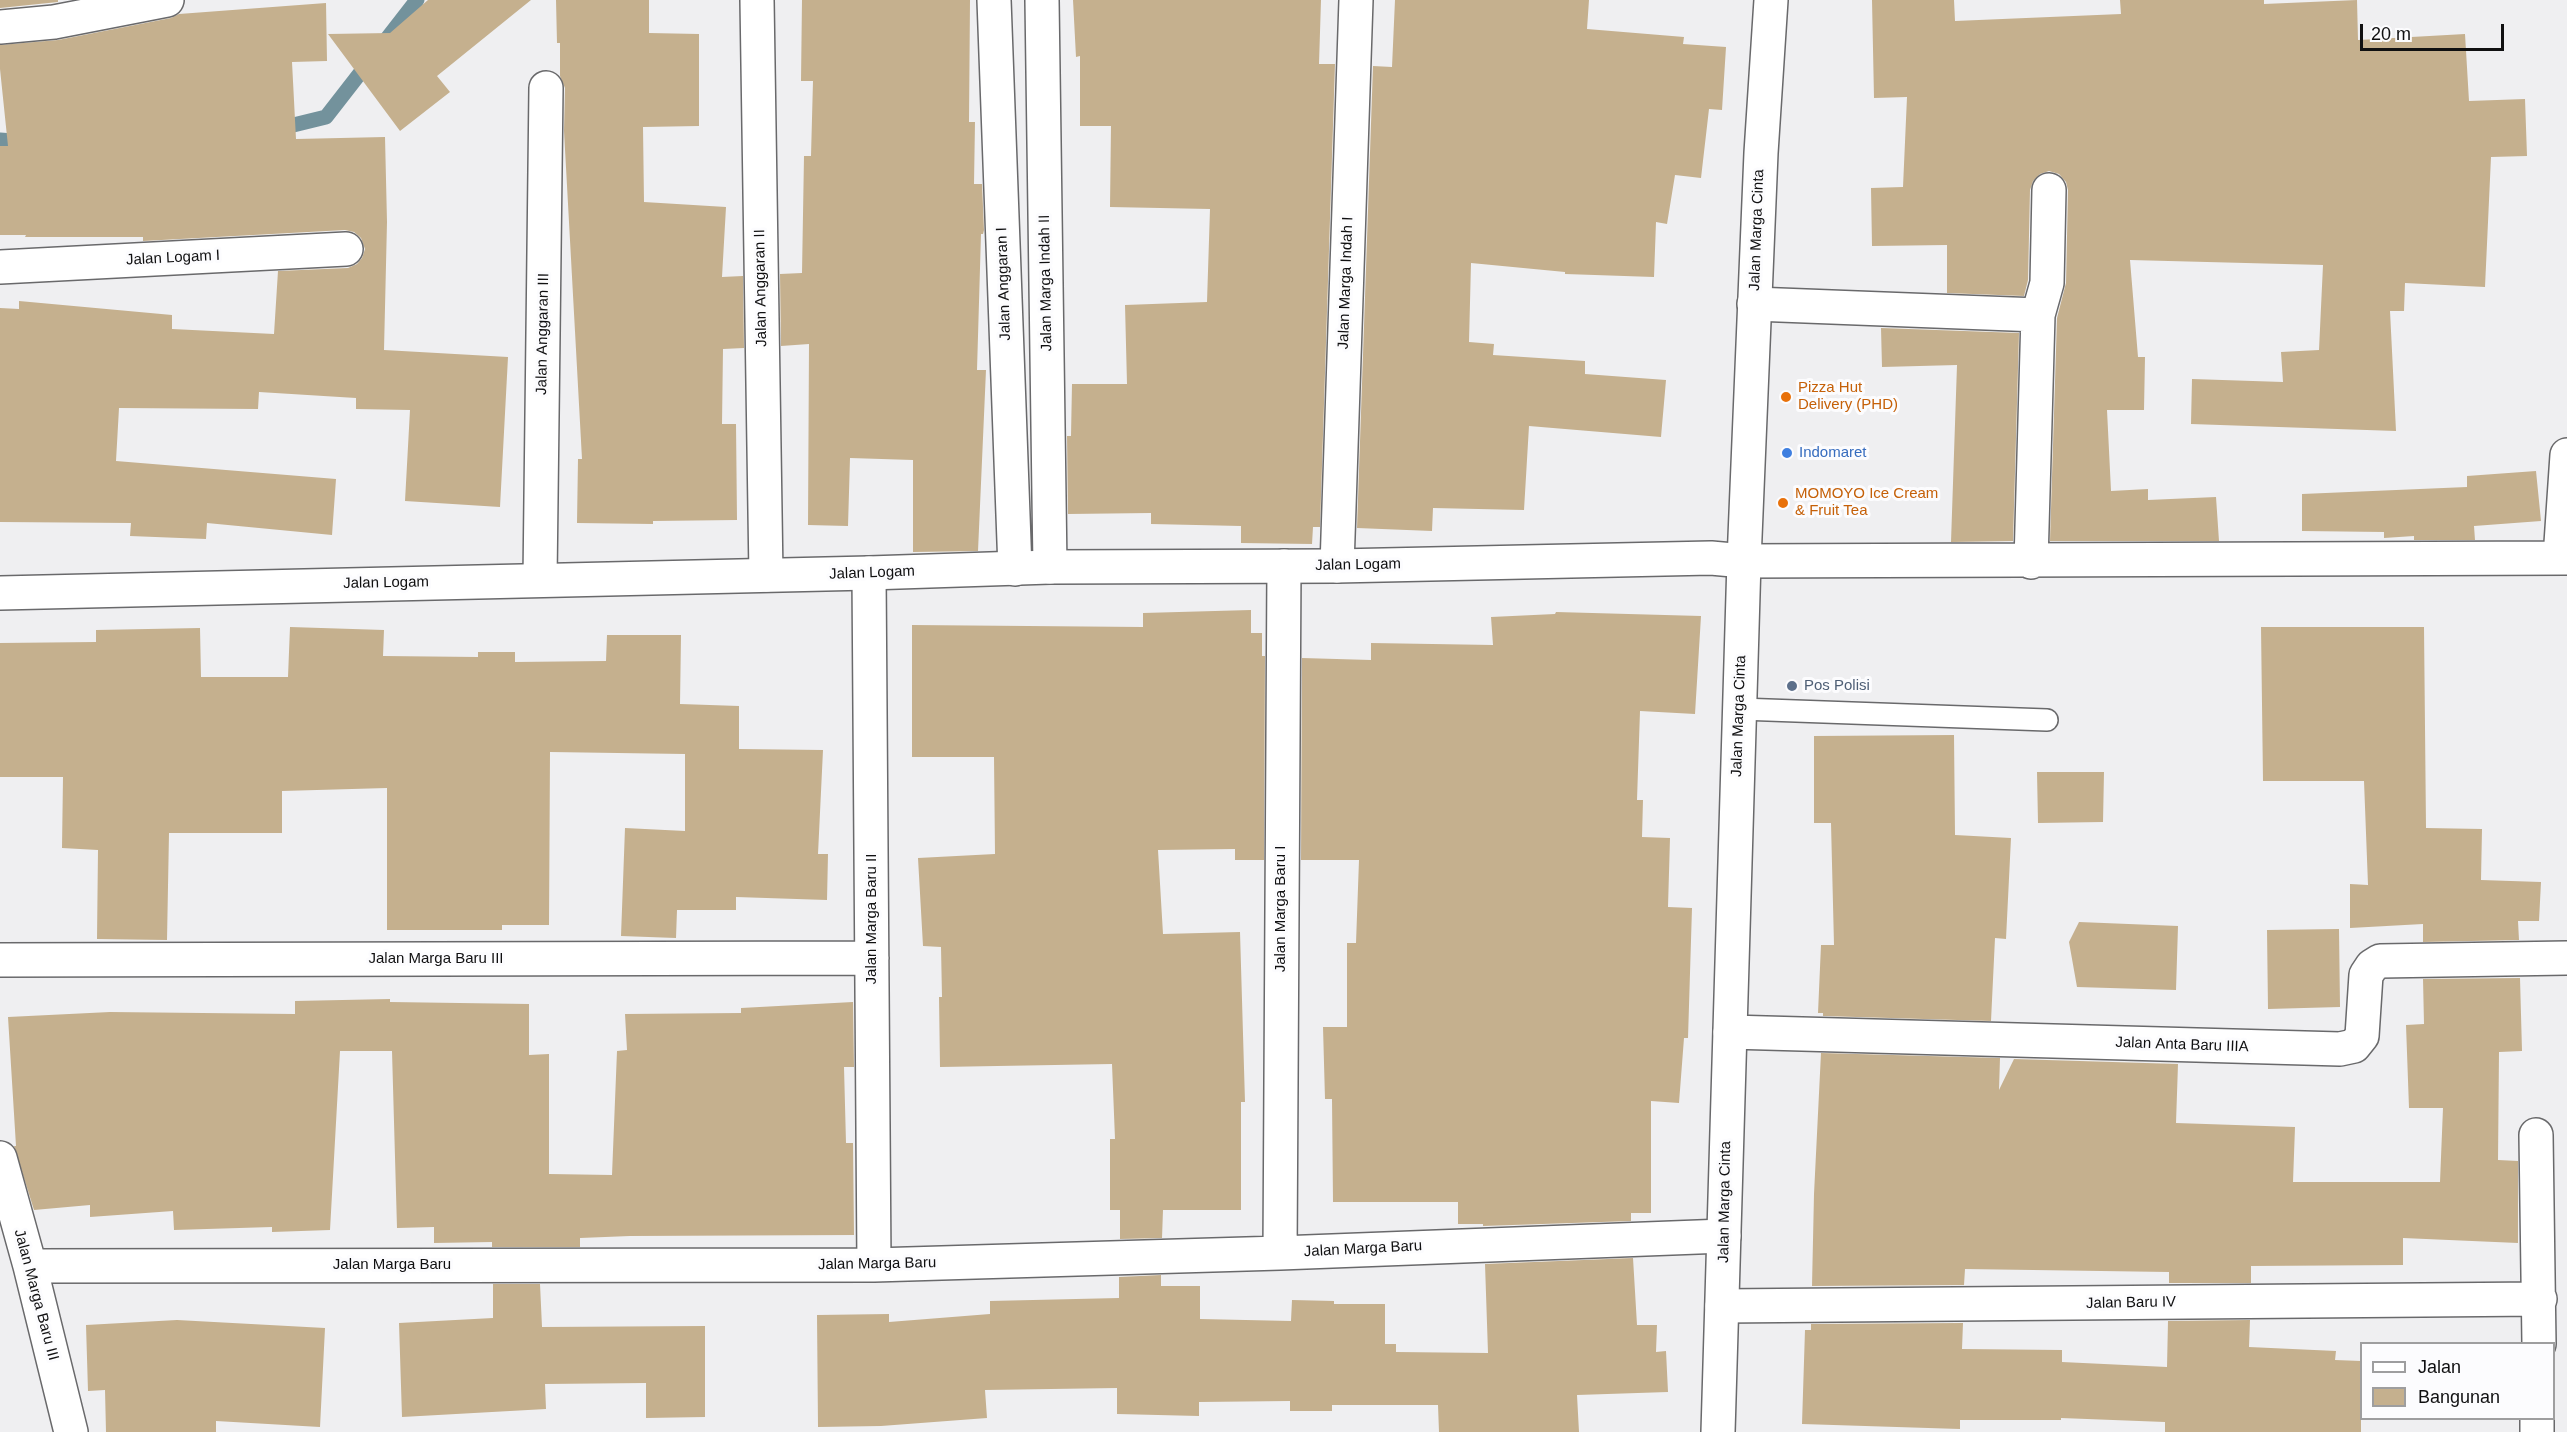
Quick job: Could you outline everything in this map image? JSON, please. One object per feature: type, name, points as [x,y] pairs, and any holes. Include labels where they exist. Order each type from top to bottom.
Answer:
[{"type":"street","points":[[0,27],[54,22],[167,0]]},
{"type":"street","name":"Jalan Anggaran II","points":[[757,0],[766,575]]},
{"type":"street","name":"Jalan Anggaran I","points":[[993,0],[1015,569]]},
{"type":"street","name":"Jalan Marga Indah II","points":[[1042,0],[1050,567]]},
{"type":"street","name":"Jalan Marga Indah I","points":[[1337,566],[1356,0]]},
{"type":"street","name":"Jalan Marga Cinta","points":[[1718,1432],[1744,556],[1754,304],[1771,0]]},
{"type":"street","name":"Jalan Anggaran III","points":[[540,579],[546,88]]},
{"type":"street","points":[[2031,562],[2038,315],[2047,283],[2049,190]]},
{"type":"street","name":"Jalan Logam I","points":[[0,267],[346,249]]},
{"type":"street","points":[[1754,304],[2038,315]]},
{"type":"street","points":[[2564,558],[2567,455]]},
{"type":"street","name":"Jalan Logam","points":[[0,592],[1050,567],[1337,566],[1744,556],[2031,562],[2564,558]]},
{"type":"street","name":"Jalan Marga Baru I","points":[[1280,1253],[1284,566]]},
{"type":"street","name":"Jalan Marga Baru II","points":[[869,573],[874,1265]]},
{"type":"street","name":"Jalan Marga Baru III","points":[[0,960],[872,958]]},
{"type":"street","name":"Jalan Anta Baru IIIA","points":[[1730,1032],[2340,1050],[2354,1046],[2362,1036],[2366,975],[2372,966],[2380,961],[2567,958]]},
{"type":"street","points":[[2536,1135],[2539,1342]]},
{"type":"street","name":"Jalan Marga Baru III","points":[[0,1158],[30,1266],[71,1432]]},
{"type":"street","name":"Jalan Marga Baru","points":[[30,1266],[874,1265],[1280,1253],[1724,1236]]},
{"type":"street","name":"Jalan Baru IV","points":[[1722,1306],[2540,1299]]},
{"type":"lane","points":[[1740,709],[2047,720]]},
{"type":"building","points":[[0,0],[58,0],[58,2],[0,8]]},
{"type":"building","points":[[428,0],[531,0],[437,76],[450,92],[400,131],[328,34],[390,33]]},
{"type":"building","points":[[556,0],[649,0],[649,33],[699,34],[699,126],[643,127],[644,202],[726,207],[722,277],[743,276],[744,348],[723,349],[722,424],[736,424],[737,520],[653,521],[653,524],[577,523],[578,459],[582,459],[564,131],[565,88],[560,76]]},
{"type":"building","points":[[802,0],[970,0],[969,122],[975,122],[974,184],[982,184],[984,230],[981,234],[977,370],[986,370],[978,551],[913,552],[913,460],[850,458],[848,526],[808,525],[809,344],[781,346],[780,274],[802,273],[804,156],[811,156],[813,81],[801,81]]},
{"type":"building","points":[[1073,0],[1321,0],[1319,64],[1335,64],[1320,527],[1313,527],[1312,544],[1241,543],[1241,526],[1151,524],[1151,513],[1068,514],[1067,436],[1071,436],[1072,384],[1127,384],[1125,305],[1207,302],[1210,209],[1110,207],[1111,126],[1080,126],[1080,56],[1076,57]]},
{"type":"building","points":[[1395,0],[1589,0],[1587,29],[1684,37],[1683,44],[1726,47],[1722,110],[1709,109],[1701,178],[1675,175],[1667,224],[1656,222],[1654,277],[1565,274],[1565,272],[1471,263],[1469,342],[1494,344],[1493,355],[1585,361],[1585,374],[1666,380],[1661,437],[1529,426],[1524,510],[1433,508],[1432,531],[1357,528],[1373,66],[1392,67]]},
{"type":"building","points":[[1872,0],[1954,0],[1955,21],[2121,14],[2120,0],[2264,0],[2264,4],[2357,0],[2358,40],[2465,34],[2469,101],[2525,99],[2527,156],[2491,157],[2485,287],[2405,283],[2404,311],[2390,311],[2396,431],[2191,424],[2192,379],[2283,382],[2281,352],[2319,350],[2323,265],[2130,260],[2138,357],[2145,357],[2144,410],[2107,410],[2111,491],[2148,489],[2148,500],[2216,497],[2219,541],[2050,541],[2057,318],[2066,283],[2068,190],[2066,182],[2059,174],[2049,171],[2040,174],[2033,181],[2030,190],[2028,280],[2024,296],[1947,293],[1947,245],[1872,246],[1871,188],[1903,187],[1907,97],[1874,98]]},
{"type":"building","points":[[326,3],[327,61],[292,62],[296,139],[385,137],[387,222],[384,350],[508,357],[500,507],[405,501],[410,410],[356,409],[356,398],[259,392],[258,409],[119,408],[116,461],[336,479],[332,535],[207,523],[206,539],[130,536],[131,523],[0,522],[0,308],[19,309],[19,301],[172,315],[172,329],[274,334],[278,271],[348,268],[357,264],[365,249],[361,238],[354,232],[345,230],[143,241],[143,237],[0,235],[0,146],[8,146],[0,69],[0,45],[58,40],[171,18],[179,14]]},
{"type":"building","points":[[1881,328],[2019,333],[2013,541],[1951,542],[1957,365],[1882,367]]},
{"type":"building","points":[[2536,471],[2541,521],[2474,526],[2475,540],[2414,540],[2414,536],[2384,538],[2384,532],[2302,531],[2302,494],[2467,487],[2467,476]]},
{"type":"building","points":[[1251,610],[1251,633],[1262,633],[1262,656],[1265,656],[1264,860],[1235,860],[1235,849],[1158,850],[1163,934],[1240,932],[1245,1102],[1241,1102],[1241,1210],[1163,1210],[1162,1238],[1120,1239],[1120,1210],[1110,1210],[1110,1139],[1115,1139],[1112,1064],[940,1067],[941,947],[923,946],[918,858],[995,854],[994,757],[912,757],[912,625],[1143,627],[1143,613]]},
{"type":"building","points":[[1556,612],[1701,616],[1695,714],[1640,711],[1637,800],[1643,800],[1642,837],[1670,838],[1668,907],[1692,908],[1688,1038],[1684,1038],[1679,1103],[1651,1101],[1651,1213],[1631,1213],[1631,1221],[1483,1226],[1483,1224],[1458,1224],[1458,1202],[1333,1202],[1332,1099],[1325,1099],[1323,1027],[1347,1027],[1347,943],[1356,943],[1359,860],[1301,860],[1302,658],[1371,660],[1371,643],[1493,645],[1491,617],[1555,614]]},
{"type":"building","points":[[290,627],[384,630],[383,656],[478,657],[478,652],[515,652],[515,662],[606,661],[607,635],[681,635],[680,704],[739,706],[739,749],[823,750],[818,854],[828,854],[827,900],[736,897],[736,910],[677,910],[676,938],[621,936],[625,828],[685,831],[685,754],[550,752],[549,925],[502,925],[502,930],[387,930],[387,788],[282,791],[282,833],[169,833],[167,940],[97,939],[98,850],[62,848],[63,777],[0,777],[0,643],[96,642],[96,630],[200,628],[201,677],[288,677]]},
{"type":"building","points":[[2261,627],[2424,627],[2426,828],[2482,829],[2481,880],[2541,882],[2539,921],[2518,921],[2519,940],[2423,942],[2423,924],[2350,928],[2350,884],[2368,885],[2364,781],[2263,781]]},
{"type":"building","points":[[1954,735],[1955,835],[2011,838],[2006,939],[1995,938],[1991,1021],[1823,1016],[1823,1013],[1818,1013],[1821,945],[1834,945],[1831,823],[1814,823],[1814,736]]},
{"type":"building","points":[[2037,772],[2104,772],[2103,822],[2038,823]]},
{"type":"building","points":[[2079,922],[2178,926],[2176,990],[2077,987],[2069,942]]},
{"type":"building","points":[[2339,929],[2340,1007],[2268,1009],[2267,930]]},
{"type":"building","points":[[2520,978],[2522,1051],[2499,1052],[2498,1160],[2518,1161],[2518,1243],[2403,1238],[2403,1265],[2251,1266],[2251,1283],[2169,1283],[2169,1272],[1965,1269],[1964,1285],[1812,1286],[1821,1053],[2000,1058],[1999,1090],[2014,1059],[2178,1064],[2176,1123],[2295,1127],[2293,1182],[2440,1182],[2443,1108],[2409,1108],[2406,1025],[2424,1024],[2423,979]]},
{"type":"building","points":[[390,999],[390,1002],[529,1004],[529,1055],[549,1054],[549,1174],[612,1175],[617,1051],[627,1050],[625,1014],[741,1013],[741,1008],[853,1002],[854,1067],[844,1067],[846,1143],[853,1143],[854,1235],[580,1238],[580,1247],[492,1247],[492,1242],[434,1243],[434,1227],[397,1228],[392,1051],[340,1051],[330,1230],[272,1232],[272,1227],[174,1230],[173,1211],[90,1217],[90,1205],[34,1210],[14,1146],[16,1146],[8,1017],[110,1012],[295,1014],[295,1001]]},
{"type":"building","points":[[1633,1258],[1637,1325],[1657,1325],[1656,1352],[1666,1351],[1668,1392],[1577,1395],[1579,1432],[1439,1432],[1438,1405],[1332,1405],[1332,1411],[1290,1411],[1290,1401],[1199,1402],[1199,1416],[1117,1414],[1117,1388],[985,1390],[987,1418],[881,1426],[818,1427],[817,1315],[889,1314],[889,1322],[990,1314],[990,1301],[1119,1298],[1119,1277],[1161,1275],[1161,1286],[1200,1286],[1200,1319],[1291,1321],[1292,1300],[1334,1301],[1334,1304],[1385,1304],[1385,1344],[1396,1344],[1396,1352],[1488,1353],[1485,1264]]},
{"type":"building","points":[[493,1284],[540,1284],[542,1327],[705,1326],[705,1417],[646,1418],[646,1383],[545,1384],[546,1409],[402,1417],[399,1323],[493,1318]]},
{"type":"building","points":[[177,1320],[325,1328],[320,1427],[216,1421],[216,1432],[106,1432],[105,1390],[88,1391],[86,1325]]},
{"type":"building","points":[[2250,1320],[2249,1347],[2336,1351],[2335,1360],[2360,1361],[2361,1432],[2165,1432],[2165,1422],[2061,1418],[2061,1420],[1960,1420],[1960,1429],[1802,1424],[1805,1330],[1811,1330],[1811,1324],[1963,1323],[1962,1349],[2062,1350],[2062,1362],[2167,1367],[2168,1321]]},
{"type":"waterway","points":[[277,129],[326,117],[417,0]]},
{"type":"waterway","points":[[0,140],[26,142]]},
{"type":"place","name":"Pizza Hut Delivery (PHD)","points":[[1786,397]]},
{"type":"place","name":"Indomaret","points":[[1787,453]]},
{"type":"place","name":"MOMOYO Ice Cream & Fruit Tea","points":[[1783,503]]},
{"type":"place","name":"Pos Polisi","points":[[1792,686]]}]
